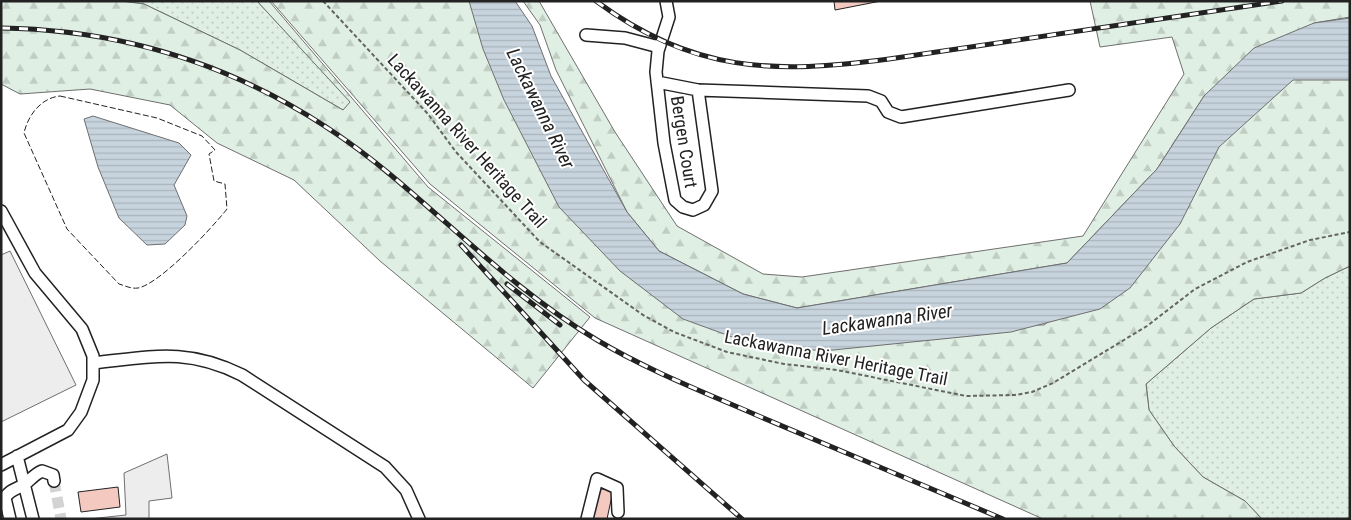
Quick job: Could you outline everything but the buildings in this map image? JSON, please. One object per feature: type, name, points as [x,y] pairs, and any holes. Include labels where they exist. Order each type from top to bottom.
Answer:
[{"type":"lane","name":"Bergen Court","points":[[666,1],[669,17],[656,60],[664,143],[675,200],[683,207],[693,210],[704,205],[712,191],[698,90]]},
{"type":"lane","points":[[586,35],[625,38],[660,47]]},
{"type":"lane","points":[[657,82],[698,90],[868,96],[882,101],[888,112],[901,117],[1069,90]]},
{"type":"lane","points":[[1,212],[35,272],[82,329],[93,356],[93,380],[81,412],[68,430],[1,464]]},
{"type":"lane","points":[[93,363],[183,356],[200,358],[221,364],[242,375],[385,467],[406,490],[419,519]]},
{"type":"lane","points":[[17,456],[33,519]]},
{"type":"lane","points":[[10,519],[4,498],[13,489],[24,485],[35,474],[42,471],[53,476],[54,481]]},
{"type":"lane","points":[[587,519],[597,479],[617,488],[619,517]]},
{"type":"path","name":"Lackawanna River Heritage Trail","points":[[323,1],[428,114],[456,152],[540,242],[643,315],[674,332],[726,352],[784,364],[837,370],[966,396],[1015,395],[1032,392],[1052,383],[1147,326],[1196,289],[1247,262],[1310,240],[1350,232]]},
{"type":"green space","points":[[1,1],[121,1],[144,4],[240,50],[343,110],[350,102],[257,1],[269,1],[428,187],[590,317],[533,388],[380,261],[294,180],[217,143],[170,105],[90,89],[20,94],[1,84]]},
{"type":"green space","points":[[121,1],[257,1],[351,102],[343,110],[240,50],[144,4]]},
{"type":"green space","points":[[271,1],[478,1],[543,164],[717,303],[924,325],[1044,325],[1124,267],[1216,136],[1292,72],[1350,64],[1350,266],[1325,278],[1301,293],[1254,299],[1211,328],[1146,384],[1149,410],[1174,446],[1203,477],[1245,501],[1262,519],[1043,519],[595,318],[430,184]]},
{"type":"green space","points":[[523,1],[539,1],[615,132],[677,226],[763,274],[802,277],[1083,236],[1184,74],[1172,37],[1100,47],[1090,1],[1350,1],[1350,17],[1314,23],[1204,96],[1157,169],[1067,263],[797,308],[743,294],[659,251],[627,212],[556,70],[540,25]]},
{"type":"green space","points":[[1350,266],[1350,519],[1262,519],[1245,501],[1203,477],[1174,446],[1149,410],[1146,384],[1211,328],[1254,299],[1301,293],[1325,278]]},
{"type":"shaded area","points":[[10,251],[76,385],[1,422],[1,255]]},
{"type":"shaded area","points":[[167,454],[172,498],[149,501],[149,519],[89,519],[126,515],[124,473]]},
{"type":"water","name":"Lackawanna River","points":[[469,1],[515,1],[532,26],[551,76],[627,212],[659,251],[743,294],[797,308],[1067,263],[1157,169],[1204,96],[1254,48],[1314,23],[1350,18],[1350,80],[1293,80],[1219,147],[1180,224],[1130,288],[1100,309],[1011,332],[833,350],[768,350],[683,319],[620,271],[559,207],[504,100],[483,49]]},
{"type":"water","points":[[93,116],[179,143],[191,155],[174,185],[187,216],[185,225],[165,244],[147,245],[119,218],[98,167],[84,119]]},
{"type":"tunnel","points":[[54,481],[61,519]]},
{"type":"railway","points":[[596,1],[632,25],[667,43],[701,55],[736,63],[771,66],[847,64],[889,59],[1282,1]]},
{"type":"railway","points":[[1,28],[56,31],[109,39],[160,51],[210,68],[258,88],[304,114],[349,143],[392,176],[516,283],[597,340],[637,362],[678,381],[1003,519]]},
{"type":"railway","points":[[461,245],[584,380],[742,519]]},
{"type":"railway","points":[[507,284],[560,325]]},
{"type":"fence","points":[[60,96],[157,118],[202,136],[215,150],[209,154],[214,181],[225,184],[227,209],[185,254],[148,284],[138,288],[119,284],[67,229],[24,133],[36,108],[47,100],[60,96]]}]
